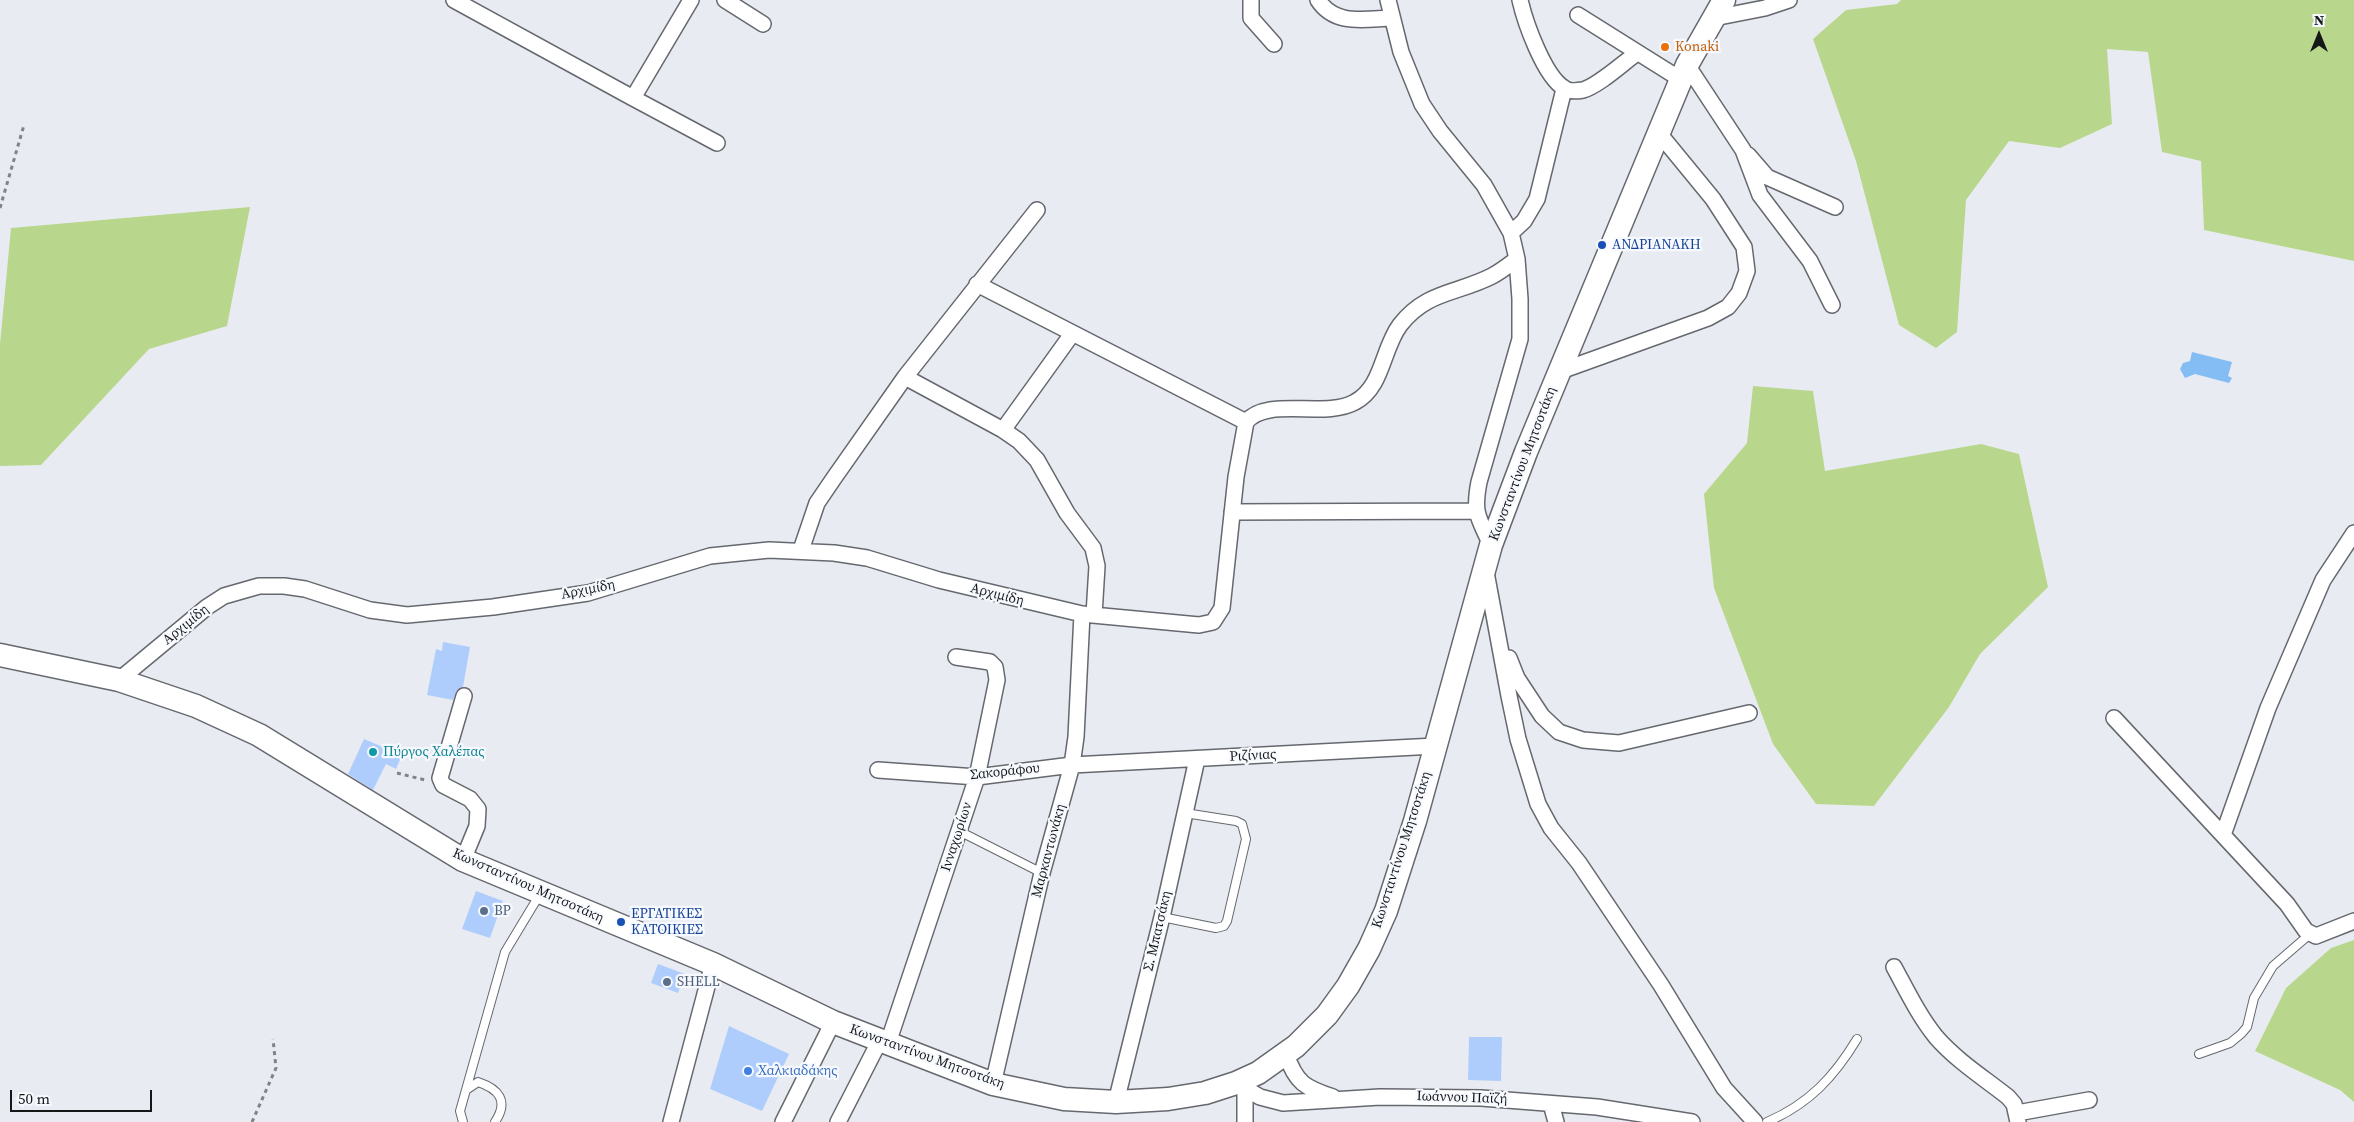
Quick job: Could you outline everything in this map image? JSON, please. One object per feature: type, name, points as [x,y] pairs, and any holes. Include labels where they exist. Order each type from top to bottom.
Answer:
[{"type":"main road","name":"Κωνσταντίνου Μητσοτάκη","points":[[0,655],[119,680],[196,706],[259,735],[462,860],[540,894],[713,964],[833,1022],[993,1084],[1064,1099],[1116,1102],[1168,1099],[1240,1086],[1286,1054],[1327,1014],[1348,986],[1370,949],[1386,911],[1415,821],[1491,545],[1558,372],[1658,132],[1684,72],[1719,9]]},
{"type":"street","points":[[454,0],[717,143]]},
{"type":"street","points":[[633,98],[691,0]]},
{"type":"street","points":[[725,0],[763,24]]},
{"type":"street","points":[[1251,0],[1251,18],[1274,44]]},
{"type":"street","points":[[1318,0],[1325,10],[1342,18],[1391,18]]},
{"type":"street","points":[[1388,0],[1401,52],[1422,104],[1440,131],[1484,185],[1511,233],[1517,259],[1520,338],[1479,482],[1476,511],[1491,545]]},
{"type":"street","points":[[1520,0],[1525,24],[1551,76],[1564,88],[1574,91],[1585,90],[1637,53]]},
{"type":"street","points":[[1719,9],[1765,8],[1789,0]]},
{"type":"street","points":[[1578,15],[1637,53],[1684,72],[1743,150],[1767,177],[1835,207]]},
{"type":"street","points":[[1511,233],[1524,220],[1537,199],[1564,88]]},
{"type":"street","points":[[1558,372],[1708,318],[1728,307],[1739,294],[1747,271],[1744,247],[1713,199],[1658,132]]},
{"type":"street","points":[[1743,150],[1760,195],[1810,261],[1832,305]]},
{"type":"street","points":[[801,550],[817,504],[905,377],[1037,210]]},
{"type":"street","points":[[977,284],[1246,422],[1258,412],[1346,407],[1357,401],[1373,386],[1391,340],[1409,314],[1436,295],[1492,276],[1517,259]]},
{"type":"street","points":[[1003,430],[1072,334]]},
{"type":"street","name":"Μαρκαντωνάκη","points":[[905,377],[1003,430],[1019,441],[1037,460],[1067,513],[1093,548],[1097,566],[1088,614],[1072,765],[1042,873],[993,1084]]},
{"type":"street","name":"Αρχιμίδη","points":[[119,680],[206,607],[224,596],[260,586],[284,586],[305,589],[370,610],[407,615],[493,607],[588,593],[710,556],[734,552],[801,550],[867,558],[948,583],[1088,614],[1199,625],[1213,622],[1222,608],[1232,512],[1246,422]]},
{"type":"street","points":[[1232,512],[1476,511]]},
{"type":"street","points":[[2223,835],[2268,708],[2323,580],[2354,533]]},
{"type":"street","points":[[1485,568],[1514,722],[1538,804],[1551,828],[1579,862],[1661,985],[1724,1088],[1755,1122]]},
{"type":"street","points":[[1498,629],[1517,678],[1542,716],[1559,732],[1584,740],[1619,743],[1750,713]]},
{"type":"street","name":"Ινναχωρίων","points":[[838,1122],[884,1042],[977,777],[997,680],[995,667],[990,662],[956,657]]},
{"type":"street","points":[[462,860],[476,826],[478,809],[470,799],[442,784],[440,778],[464,696]]},
{"type":"street","points":[[2114,718],[2287,904],[2310,934],[2322,934],[2354,921]]},
{"type":"street","name":"Ριζίνιας","points":[[1072,765],[1435,746]]},
{"type":"street","name":"Σ. Μπατσάκη","points":[[1116,1102],[1162,918],[1197,758]]},
{"type":"street","name":"Σακοράφου","points":[[878,770],[977,777],[1072,765]]},
{"type":"street","points":[[672,1122],[713,964]]},
{"type":"street","points":[[1894,967],[1918,1012],[1936,1036],[1955,1056],[2008,1097],[2018,1118],[2089,1100]]},
{"type":"street","points":[[783,1122],[833,1022]]},
{"type":"street","points":[[1286,1054],[1300,1082],[1312,1090],[1340,1099]]},
{"type":"street","points":[[1291,1104],[1300,1082]]},
{"type":"street","points":[[1240,1086],[1245,1122]]},
{"type":"street","name":"Ιωάννου Παϊζή","points":[[1240,1086],[1272,1101],[1291,1104],[1340,1099],[1440,1096],[1630,1112],[1692,1122]]},
{"type":"street","points":[[1551,1104],[1556,1122]]},
{"type":"lane","points":[[1162,918],[1216,928],[1224,926],[1227,921],[1246,839],[1242,824],[1185,813]]},
{"type":"lane","points":[[959,831],[1042,873]]},
{"type":"lane","points":[[463,1122],[460,1111],[505,952],[540,894]]},
{"type":"lane","points":[[2199,1054],[2230,1043],[2242,1034],[2247,1026],[2254,998],[2273,966],[2310,934]]},
{"type":"lane","points":[[1767,1122],[1787,1114],[1809,1100],[1842,1062],[1857,1039]]},
{"type":"lane","points":[[466,1090],[478,1082],[493,1087],[501,1098],[500,1114],[495,1122]]},
{"type":"path","points":[[0,208],[24,125]]},
{"type":"path","points":[[397,773],[442,784]]},
{"type":"path","points":[[252,1122],[276,1068],[273,1039]]},
{"type":"green space","points":[[1901,0],[2354,0],[2354,261],[2204,230],[2201,161],[2162,152],[2148,52],[2107,49],[2112,124],[2060,148],[2009,141],[1966,200],[1957,332],[1936,348],[1899,325],[1856,161],[1813,39],[1846,10],[1897,4]]},
{"type":"green space","points":[[250,207],[227,326],[149,349],[41,465],[0,466],[0,344],[11,228]]},
{"type":"green space","points":[[1753,386],[1813,391],[1825,471],[1981,444],[2019,454],[2048,587],[1980,654],[1949,707],[1874,806],[1816,804],[1773,744],[1714,588],[1704,494],[1747,443]]},
{"type":"green space","points":[[2354,940],[2354,1102],[2340,1090],[2255,1051],[2286,988],[2331,948]]},
{"type":"water","points":[[2192,352],[2232,362],[2228,376],[2232,378],[2229,383],[2195,374],[2185,378],[2180,369],[2183,363],[2190,361]]},
{"type":"building","points":[[443,642],[470,647],[463,687],[457,690],[453,700],[427,695],[436,649],[442,651]]},
{"type":"building","points":[[364,739],[402,755],[396,769],[386,764],[373,790],[348,774]]},
{"type":"building","points":[[476,891],[503,901],[490,938],[462,929]]},
{"type":"building","points":[[658,964],[685,974],[678,993],[651,983]]},
{"type":"building","name":"Χαλκιαδάκης","points":[[729,1026],[789,1054],[762,1111],[710,1089]]},
{"type":"building","points":[[1469,1037],[1502,1037],[1501,1081],[1468,1080]]},
{"type":"place","name":"Konaki","points":[[1665,47]]},
{"type":"place","name":"ΑΝΔΡΙΑΝΑΚΗ","points":[[1602,245]]},
{"type":"place","name":"Πύργος Χαλέπας","points":[[373,752]]},
{"type":"place","name":"BP","points":[[484,911]]},
{"type":"place","name":"ΕΡΓΑΤΙΚΕΣ ΚΑΤΟΙΚΙΕΣ","points":[[621,922]]},
{"type":"place","name":"SHELL","points":[[667,982]]},
{"type":"place","name":"Χαλκιαδάκης","points":[[748,1071]]}]
